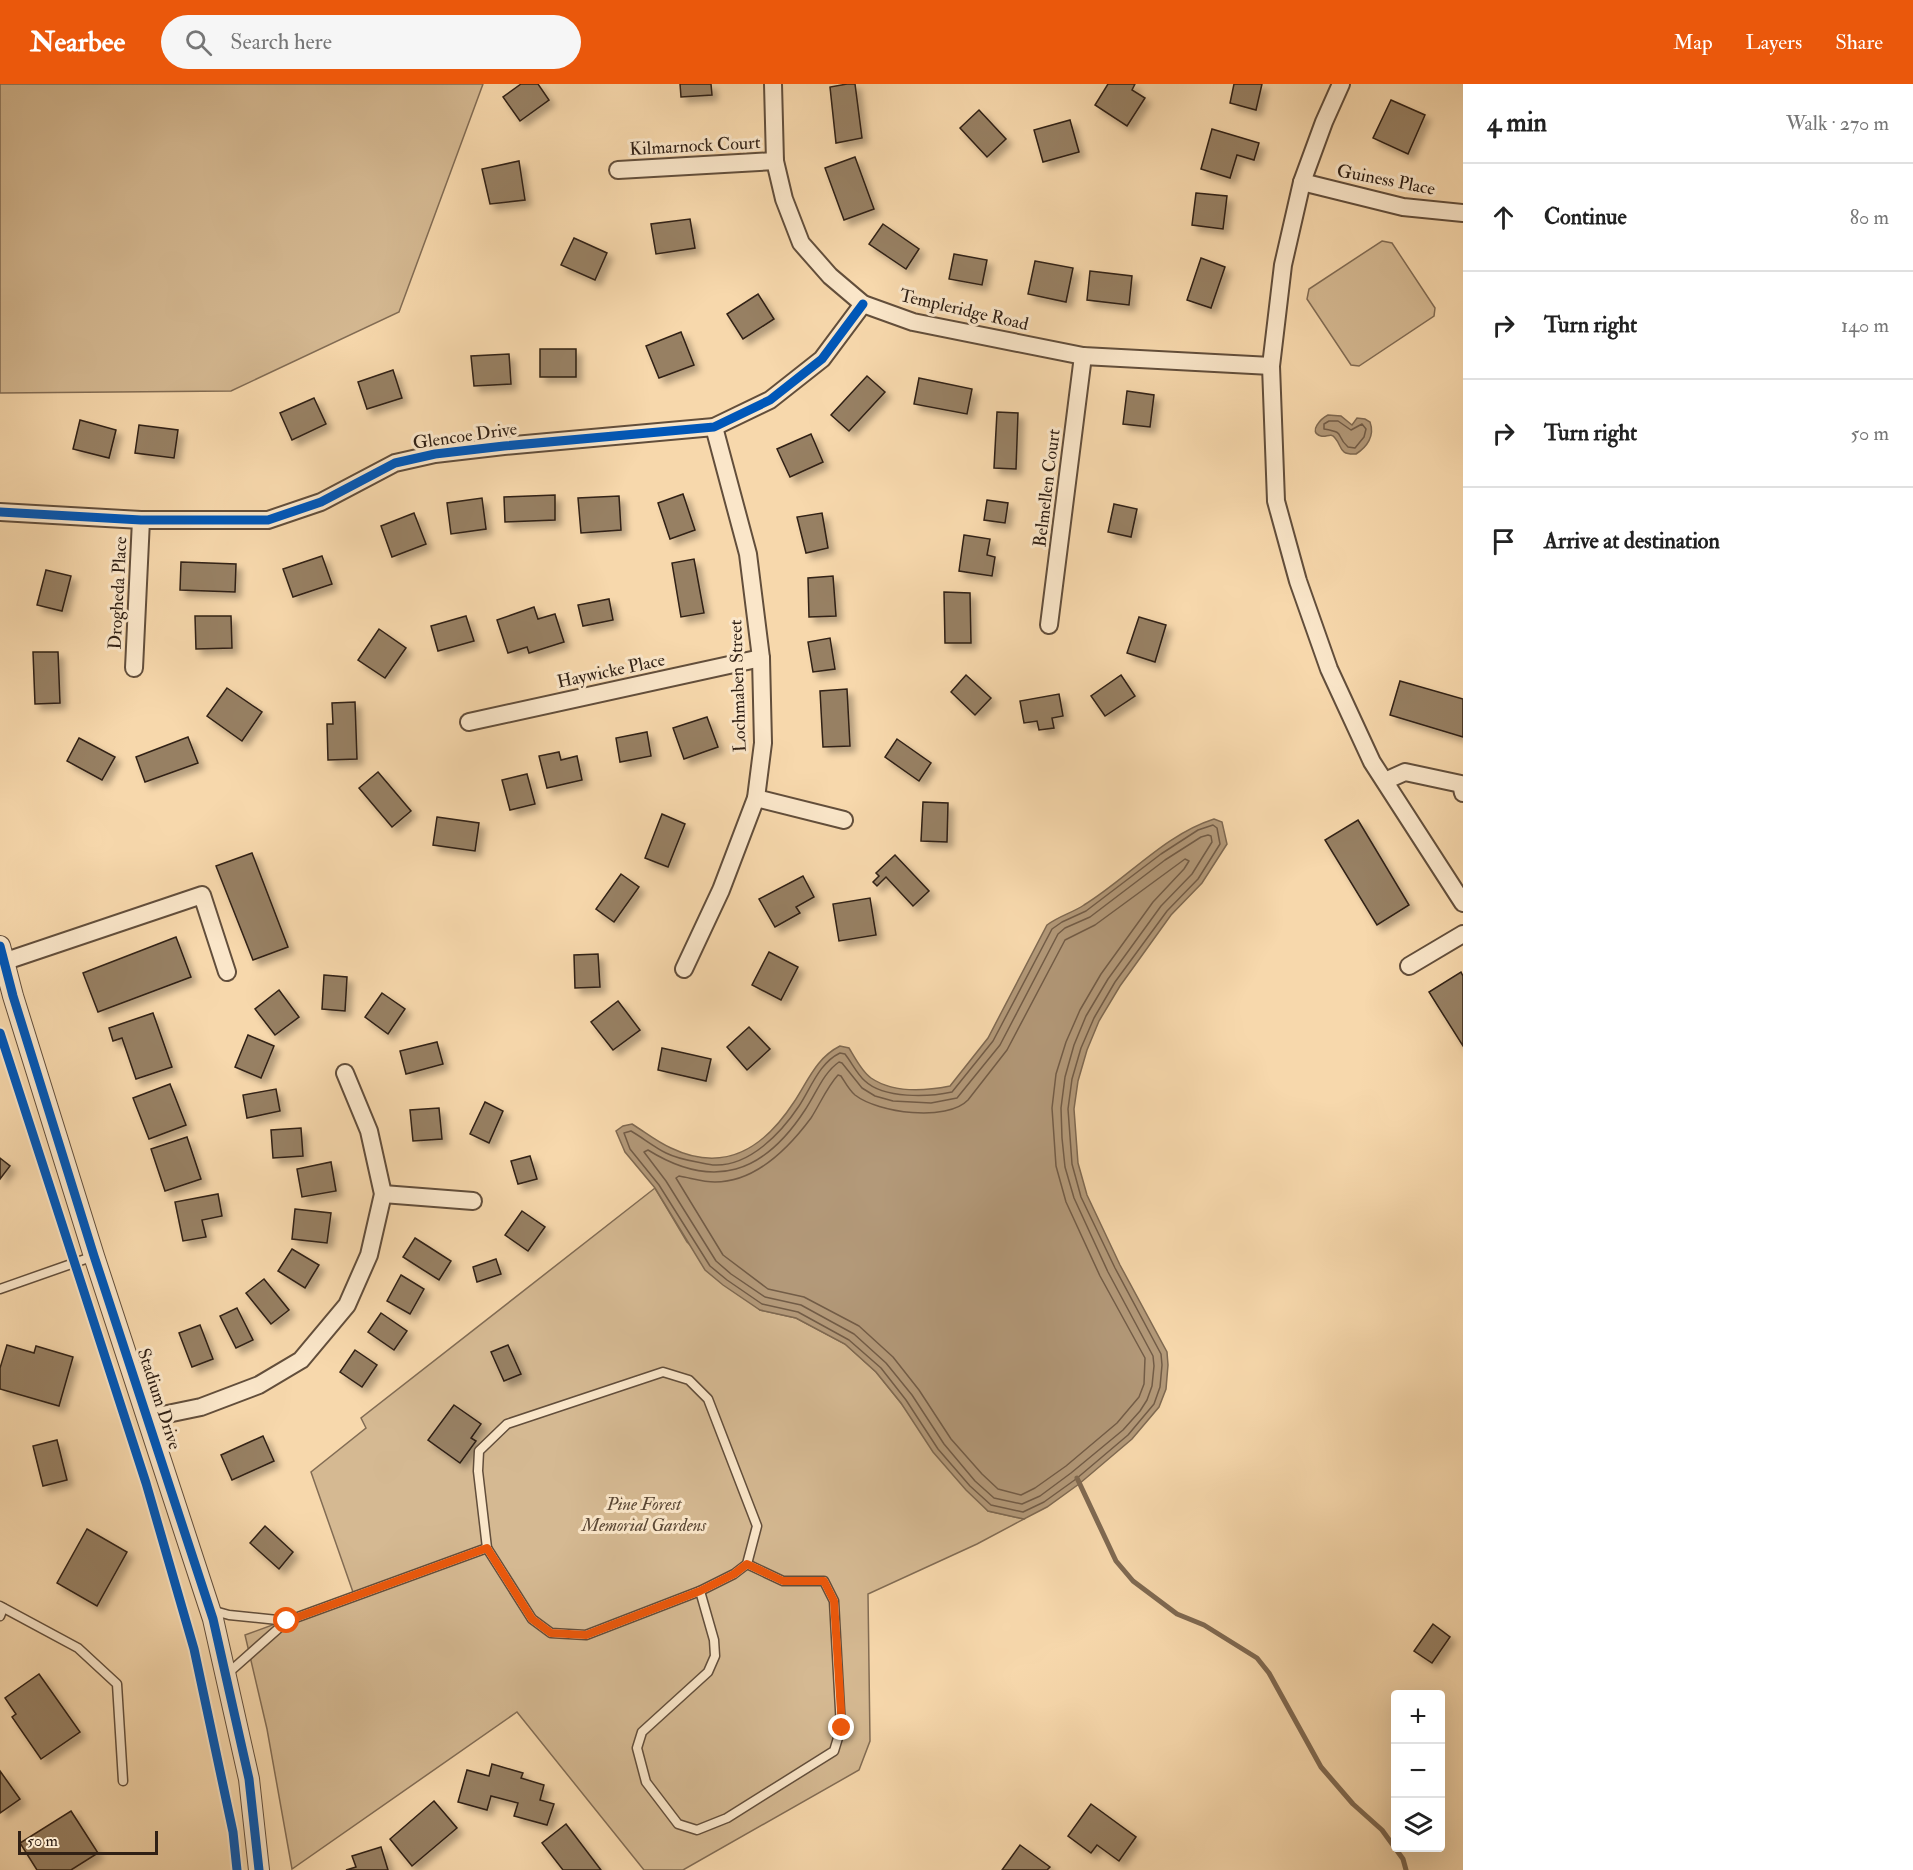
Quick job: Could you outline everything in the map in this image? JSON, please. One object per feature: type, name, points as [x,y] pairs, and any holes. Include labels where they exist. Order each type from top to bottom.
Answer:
[{"type":"street","name":"Templeridge Road","points":[[773,84],[775,161],[784,200],[801,243],[830,276],[863,304],[913,322],[1083,356],[1271,366]]},
{"type":"street","points":[[1341,84],[1302,182],[1283,265],[1271,366],[1276,501],[1298,581],[1329,669],[1372,762],[1456,878],[1463,903]]},
{"type":"street","name":"Kilmarnock Court","points":[[618,170],[775,161]]},
{"type":"street","name":"Guiness Place","points":[[1302,182],[1403,207],[1463,213]]},
{"type":"street","name":"Glencoe Drive","points":[[0,512],[141,520],[268,520],[321,502],[395,463],[435,454],[714,427],[770,400],[822,359],[863,304]]},
{"type":"street","name":"Belmellen Court","points":[[1049,625],[1083,356]]},
{"type":"street","name":"Lochmaben Street","points":[[684,969],[721,890],[756,798],[763,743],[760,658],[748,554],[714,427]]},
{"type":"street","name":"Drogheda Place","points":[[134,668],[141,520]]},
{"type":"street","name":"Haywicke Place","points":[[469,722],[760,658]]},
{"type":"street","points":[[1385,781],[1405,772],[1461,784],[1463,794]]},
{"type":"street","points":[[756,798],[844,820]]},
{"type":"street","points":[[2,954],[202,896],[227,972]]},
{"type":"street","points":[[1409,966],[1463,934]]},
{"type":"street","name":"Stadium Drive","points":[[2,954],[94,1256],[210,1610],[249,1779],[259,1870]]},
{"type":"street","points":[[148,1418],[201,1407],[259,1385],[301,1360],[347,1305],[369,1255],[383,1194],[369,1131],[345,1073]]},
{"type":"street","points":[[383,1194],[473,1201]]},
{"type":"lane","points":[[0,1289],[94,1256]]},
{"type":"lane","points":[[663,1372],[689,1380],[708,1399],[757,1526],[747,1564],[734,1574],[700,1591],[586,1635],[551,1633],[532,1619],[487,1548],[478,1471],[480,1450],[507,1424],[663,1372]]},
{"type":"lane","points":[[226,1675],[287,1621],[487,1548]]},
{"type":"lane","points":[[700,1591],[714,1640],[715,1656],[708,1672],[642,1732],[637,1748],[646,1782],[652,1791],[678,1824],[697,1830],[727,1818],[834,1751],[842,1728],[834,1601],[824,1581],[783,1581],[747,1564]]},
{"type":"lane","points":[[1,1610],[78,1647],[117,1684],[123,1781]]},
{"type":"lane","points":[[210,1610],[229,1616],[287,1621]]},
{"type":"green space","points":[[0,84],[483,84],[399,312],[231,391],[0,393]]},
{"type":"green space","points":[[1382,241],[1392,243],[1435,308],[1434,316],[1359,366],[1351,365],[1307,299],[1309,289]]},
{"type":"green space","name":"Pine Forest Memorial Gardens","points":[[655,1188],[687,1242],[760,1310],[796,1318],[845,1344],[876,1372],[988,1511],[1024,1519],[977,1544],[868,1594],[870,1741],[859,1770],[683,1870],[644,1870],[517,1712],[292,1869],[267,1729],[245,1635],[354,1595],[311,1472],[366,1428],[361,1418]]},
{"type":"water","points":[[1328,415],[1341,416],[1352,425],[1357,418],[1370,422],[1371,436],[1364,448],[1356,454],[1346,453],[1333,436],[1317,434],[1315,428]]},
{"type":"water","points":[[1214,819],[1222,822],[1227,844],[1202,883],[1171,915],[1120,986],[1099,1021],[1078,1081],[1074,1109],[1078,1163],[1087,1195],[1120,1265],[1167,1352],[1166,1389],[1159,1407],[1132,1439],[1079,1484],[1047,1507],[1024,1519],[988,1511],[933,1452],[901,1403],[876,1372],[845,1344],[796,1318],[760,1310],[705,1270],[655,1188],[625,1152],[616,1131],[632,1124],[666,1146],[691,1155],[709,1158],[726,1157],[742,1152],[770,1132],[794,1102],[819,1063],[840,1046],[849,1048],[865,1072],[880,1083],[909,1089],[950,1086],[988,1038],[1047,925],[1100,894],[1179,835]]},
{"type":"building","points":[[521,84],[538,84],[549,100],[520,121],[503,97]]},
{"type":"building","points":[[680,84],[711,84],[712,95],[681,97]]},
{"type":"building","points":[[855,84],[862,138],[836,143],[830,87]]},
{"type":"building","points":[[1108,84],[1135,84],[1132,90],[1145,98],[1127,126],[1095,105]]},
{"type":"building","points":[[1234,84],[1262,84],[1256,110],[1230,103]]},
{"type":"building","points":[[1391,100],[1425,115],[1408,154],[1373,138]]},
{"type":"building","points":[[979,110],[1006,139],[987,157],[960,128]]},
{"type":"building","points":[[1070,120],[1079,152],[1043,162],[1034,130]]},
{"type":"building","points":[[1212,129],[1259,143],[1254,160],[1237,155],[1230,178],[1201,169]]},
{"type":"building","points":[[855,157],[874,209],[844,220],[825,168]]},
{"type":"building","points":[[519,161],[525,200],[490,204],[482,169]]},
{"type":"building","points":[[1196,193],[1227,196],[1223,229],[1192,225]]},
{"type":"building","points":[[690,219],[695,248],[656,254],[651,224]]},
{"type":"building","points":[[883,224],[919,249],[906,269],[869,244]]},
{"type":"building","points":[[574,238],[607,253],[595,280],[561,265]]},
{"type":"building","points":[[954,254],[987,260],[982,285],[949,279]]},
{"type":"building","points":[[1201,258],[1225,267],[1211,308],[1187,300]]},
{"type":"building","points":[[1035,261],[1073,268],[1066,302],[1028,294]]},
{"type":"building","points":[[1090,271],[1132,276],[1129,305],[1087,300]]},
{"type":"building","points":[[758,294],[774,319],[743,339],[727,314]]},
{"type":"building","points":[[681,332],[694,365],[659,378],[646,346]]},
{"type":"building","points":[[540,349],[576,349],[576,377],[540,377]]},
{"type":"building","points":[[509,354],[511,384],[474,386],[471,356]]},
{"type":"building","points":[[393,370],[402,398],[367,409],[358,382]]},
{"type":"building","points":[[867,376],[885,392],[849,431],[831,415]]},
{"type":"building","points":[[919,378],[972,389],[967,414],[914,404]]},
{"type":"building","points":[[1127,391],[1154,395],[1150,427],[1123,424]]},
{"type":"building","points":[[314,398],[326,424],[292,440],[280,413]]},
{"type":"building","points":[[997,412],[1018,413],[1016,469],[994,468]]},
{"type":"building","points":[[80,420],[116,430],[109,458],[73,449]]},
{"type":"building","points":[[139,425],[178,430],[174,458],[135,453]]},
{"type":"building","points":[[811,434],[823,462],[790,477],[777,449]]},
{"type":"building","points":[[683,494],[695,530],[670,539],[658,503]]},
{"type":"building","points":[[555,495],[555,520],[505,522],[504,497]]},
{"type":"building","points":[[619,496],[621,530],[581,533],[578,498]]},
{"type":"building","points":[[482,498],[486,529],[451,534],[447,503]]},
{"type":"building","points":[[987,500],[1008,503],[1005,523],[984,520]]},
{"type":"building","points":[[1114,504],[1137,509],[1131,537],[1108,532]]},
{"type":"building","points":[[414,513],[426,544],[392,557],[381,526]]},
{"type":"building","points":[[822,513],[828,548],[806,553],[797,517]]},
{"type":"building","points":[[964,535],[990,539],[987,555],[995,557],[992,576],[959,571]]},
{"type":"building","points":[[322,556],[332,584],[293,597],[283,569]]},
{"type":"building","points":[[694,559],[704,613],[681,617],[672,563]]},
{"type":"building","points":[[181,562],[236,564],[235,592],[180,590]]},
{"type":"building","points":[[46,570],[71,576],[62,611],[37,605]]},
{"type":"building","points":[[833,576],[836,616],[809,617],[808,578]]},
{"type":"building","points":[[944,592],[970,593],[971,643],[945,643]]},
{"type":"building","points":[[609,599],[613,620],[583,626],[578,605]]},
{"type":"building","points":[[534,607],[538,619],[555,614],[564,642],[529,653],[527,647],[508,653],[497,620]]},
{"type":"building","points":[[195,616],[231,616],[232,648],[196,649]]},
{"type":"building","points":[[466,616],[474,641],[438,651],[431,626]]},
{"type":"building","points":[[1139,617],[1166,625],[1155,662],[1127,653]]},
{"type":"building","points":[[379,629],[406,648],[385,678],[358,660]]},
{"type":"building","points":[[830,638],[835,669],[813,672],[808,642]]},
{"type":"building","points":[[33,652],[58,652],[60,703],[35,704]]},
{"type":"building","points":[[966,675],[991,698],[975,715],[951,692]]},
{"type":"building","points":[[1121,675],[1135,696],[1105,716],[1091,696]]},
{"type":"building","points":[[1400,681],[1463,699],[1463,737],[1390,715]]},
{"type":"building","points":[[227,688],[262,712],[242,741],[207,716]]},
{"type":"building","points":[[847,689],[850,746],[823,747],[820,691]]},
{"type":"building","points":[[1059,694],[1063,716],[1052,718],[1054,728],[1039,730],[1037,721],[1024,723],[1020,701]]},
{"type":"building","points":[[355,702],[357,759],[328,760],[327,724],[333,724],[332,703]]},
{"type":"building","points":[[707,717],[718,747],[684,759],[673,728]]},
{"type":"building","points":[[647,732],[651,756],[620,762],[616,738]]},
{"type":"building","points":[[188,737],[198,763],[145,782],[136,757]]},
{"type":"building","points":[[79,738],[115,757],[102,780],[67,761]]},
{"type":"building","points":[[897,739],[931,763],[919,781],[885,757]]},
{"type":"building","points":[[559,752],[561,760],[577,756],[582,780],[547,788],[539,756]]},
{"type":"building","points":[[378,772],[411,811],[392,827],[359,788]]},
{"type":"building","points":[[527,774],[535,804],[510,810],[502,780]]},
{"type":"building","points":[[923,802],[948,803],[947,842],[921,841]]},
{"type":"building","points":[[662,814],[685,824],[668,867],[645,858]]},
{"type":"building","points":[[437,817],[479,823],[475,851],[433,845]]},
{"type":"building","points":[[1358,820],[1409,905],[1377,925],[1325,840]]},
{"type":"building","points":[[252,853],[288,947],[253,960],[216,866]]},
{"type":"building","points":[[895,855],[929,891],[913,906],[886,877],[877,886],[873,882],[879,876],[876,873]]},
{"type":"building","points":[[621,874],[639,887],[614,922],[596,909]]},
{"type":"building","points":[[803,876],[814,897],[796,907],[800,913],[775,927],[759,899]]},
{"type":"building","points":[[870,898],[876,935],[839,941],[833,904]]},
{"type":"building","points":[[176,937],[191,977],[98,1012],[83,973]]},
{"type":"building","points":[[769,952],[798,967],[781,1000],[752,985]]},
{"type":"building","points":[[598,954],[600,987],[575,988],[574,955]]},
{"type":"building","points":[[1461,972],[1463,976],[1463,1046],[1429,992]]},
{"type":"building","points":[[324,975],[347,977],[345,1011],[322,1009]]},
{"type":"building","points":[[279,990],[299,1017],[275,1035],[255,1009]]},
{"type":"building","points":[[382,993],[405,1009],[388,1034],[365,1017]]},
{"type":"building","points":[[618,1001],[640,1030],[613,1050],[591,1022]]},
{"type":"building","points":[[153,1013],[172,1067],[136,1079],[122,1038],[113,1041],[109,1028]]},
{"type":"building","points":[[749,1027],[770,1049],[747,1070],[727,1047]]},
{"type":"building","points":[[248,1035],[274,1046],[261,1078],[235,1067]]},
{"type":"building","points":[[437,1042],[443,1064],[406,1074],[400,1051]]},
{"type":"building","points":[[662,1048],[711,1059],[706,1081],[658,1070]]},
{"type":"building","points":[[170,1084],[186,1125],[149,1139],[133,1098]]},
{"type":"building","points":[[276,1089],[280,1111],[247,1118],[243,1095]]},
{"type":"building","points":[[485,1102],[503,1111],[489,1143],[470,1134]]},
{"type":"building","points":[[439,1108],[442,1139],[413,1141],[410,1110]]},
{"type":"building","points":[[301,1128],[303,1156],[273,1158],[271,1130]]},
{"type":"building","points":[[187,1137],[201,1179],[165,1191],[151,1149]]},
{"type":"building","points":[[530,1156],[537,1179],[518,1184],[511,1161]]},
{"type":"building","points":[[0,1158],[10,1166],[0,1179]]},
{"type":"building","points":[[331,1162],[336,1191],[302,1197],[297,1169]]},
{"type":"building","points":[[218,1194],[222,1216],[202,1220],[206,1237],[183,1241],[175,1202]]},
{"type":"building","points":[[295,1209],[331,1213],[327,1243],[292,1239]]},
{"type":"building","points":[[522,1211],[545,1227],[528,1251],[505,1235]]},
{"type":"building","points":[[415,1238],[451,1261],[439,1280],[403,1257]]},
{"type":"building","points":[[292,1249],[319,1265],[305,1288],[278,1271]]},
{"type":"building","points":[[496,1259],[501,1274],[477,1282],[473,1267]]},
{"type":"building","points":[[401,1275],[424,1289],[410,1314],[387,1301]]},
{"type":"building","points":[[264,1279],[289,1310],[271,1324],[246,1293]]},
{"type":"building","points":[[237,1308],[253,1340],[236,1348],[220,1316]]},
{"type":"building","points":[[381,1313],[407,1331],[394,1350],[368,1332]]},
{"type":"building","points":[[200,1325],[213,1359],[192,1367],[179,1333]]},
{"type":"building","points":[[7,1345],[34,1353],[36,1346],[73,1357],[59,1406],[0,1389],[0,1368]]},
{"type":"building","points":[[508,1345],[521,1374],[504,1381],[491,1352]]},
{"type":"building","points":[[355,1350],[377,1365],[362,1387],[340,1372]]},
{"type":"building","points":[[454,1405],[481,1424],[471,1438],[476,1441],[460,1463],[428,1440]]},
{"type":"building","points":[[263,1436],[274,1461],[232,1480],[221,1455]]},
{"type":"building","points":[[57,1440],[67,1480],[43,1486],[33,1446]]},
{"type":"building","points":[[265,1526],[293,1552],[279,1569],[250,1543]]},
{"type":"building","points":[[87,1529],[127,1552],[97,1606],[57,1583]]},
{"type":"building","points":[[1433,1624],[1450,1637],[1432,1663],[1414,1651]]},
{"type":"building","points":[[39,1674],[80,1732],[41,1759],[12,1717],[16,1714],[5,1698]]},
{"type":"building","points":[[492,1764],[523,1773],[521,1778],[544,1785],[540,1800],[554,1804],[547,1825],[514,1816],[518,1803],[491,1796],[487,1810],[458,1802],[467,1770],[489,1776]]},
{"type":"building","points":[[0,1771],[20,1799],[0,1813]]},
{"type":"building","points":[[434,1801],[457,1828],[412,1866],[390,1839]]},
{"type":"building","points":[[1091,1804],[1136,1837],[1119,1861],[1097,1845],[1091,1853],[1068,1836]]},
{"type":"building","points":[[71,1811],[98,1853],[71,1870],[37,1870],[20,1843]]},
{"type":"building","points":[[566,1824],[601,1870],[563,1870],[542,1843]]},
{"type":"building","points":[[1020,1845],[1050,1867],[1047,1870],[1002,1870]]},
{"type":"building","points":[[381,1847],[388,1870],[346,1870],[356,1867],[352,1856]]},
{"type":"waterway","points":[[1077,1478],[1116,1561],[1133,1581],[1177,1614],[1204,1625],[1257,1658],[1269,1673],[1321,1767],[1353,1804],[1382,1830],[1403,1859],[1406,1870]]},
{"type":"cycle path","points":[[0,512],[141,520],[268,520],[321,502],[395,463],[435,454],[714,427],[770,400],[822,359],[863,304]]},
{"type":"cycle path","points":[[0,946],[13,996],[94,1256],[213,1619],[249,1779],[259,1870]]},
{"type":"cycle path","points":[[0,1033],[146,1483],[194,1649],[233,1832],[237,1870]]},
{"type":"route","points":[[287,1621],[487,1548],[532,1619],[551,1633],[586,1635],[700,1591],[734,1574],[747,1564],[783,1581],[824,1581],[834,1601],[842,1728]]}]
